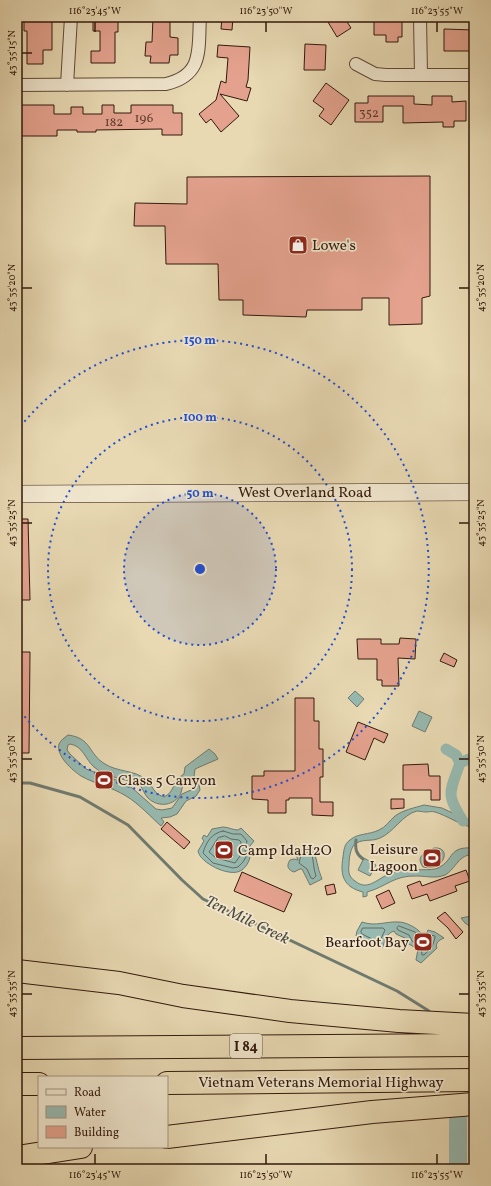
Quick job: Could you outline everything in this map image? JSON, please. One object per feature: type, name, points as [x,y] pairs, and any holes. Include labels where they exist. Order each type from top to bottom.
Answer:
[{"type":"highway","points":[[17,971],[113,982],[183,996],[290,1010],[399,1021],[474,1025]]},
{"type":"highway","name":"I 84","points":[[17,1048],[474,1045]]},
{"type":"highway","name":"Vietnam Veterans Memorial Highway","points":[[168,1083],[474,1080]]},
{"type":"highway","points":[[17,1084],[38,1084]]},
{"type":"highway","points":[[168,1137],[372,1112],[474,1104]]},
{"type":"highway","points":[[17,1157],[75,1148]]},
{"type":"street","points":[[67,85],[71,17]]},
{"type":"street","points":[[17,85],[166,84],[178,81],[193,68],[197,61],[200,17]]},
{"type":"street","points":[[420,17],[421,75]]},
{"type":"street","points":[[356,64],[375,74],[386,75],[474,74]]},
{"type":"street","name":"West Overland Road","points":[[17,494],[474,492]]},
{"type":"water","points":[[355,691],[364,699],[357,707],[348,698]]},
{"type":"water","points":[[419,711],[432,717],[425,732],[412,726]]},
{"type":"water","name":"Class 5 Canyon","points":[[68,735],[82,739],[95,756],[110,767],[141,776],[157,793],[164,797],[168,795],[178,779],[184,774],[185,767],[209,749],[218,759],[195,769],[194,776],[198,779],[200,790],[196,796],[186,801],[177,814],[170,817],[161,818],[164,822],[161,826],[131,799],[115,790],[81,776],[73,770],[62,758],[59,749],[59,744]],"holes":[[[68,745],[74,745],[81,750],[91,764],[99,771],[139,785],[148,798],[157,803],[166,804],[175,801],[181,793],[183,784],[187,782],[192,784],[193,788],[182,794],[172,808],[162,810],[156,809],[131,787],[86,769],[67,750]]]},
{"type":"water","points":[[424,805],[442,808],[463,818],[474,821],[474,828],[434,812],[417,811],[412,813],[385,836],[360,842],[354,845],[350,855],[349,874],[351,878],[359,884],[367,885],[388,874],[399,871],[399,867],[403,867],[404,870],[427,870],[438,868],[447,861],[455,851],[459,849],[474,848],[474,855],[465,856],[445,875],[434,877],[402,877],[367,892],[367,896],[363,897],[363,892],[351,887],[344,879],[342,863],[345,845],[356,836],[375,832],[381,829],[386,826],[395,816],[402,812]]},
{"type":"water","name":"Camp IdaH2O","points":[[223,827],[238,830],[241,828],[254,841],[249,848],[250,858],[244,869],[240,871],[229,872],[216,868],[204,860],[198,851],[204,841],[202,838],[204,835],[207,837],[212,829]]},
{"type":"water","points":[[312,846],[322,879],[310,885],[302,869],[294,872],[289,869],[288,866],[290,860],[298,860],[295,853]]},
{"type":"water","name":"Leisure Lagoon","points":[[434,848],[440,848],[443,851],[444,859],[437,866],[431,868],[423,867],[420,860],[422,855]]},
{"type":"water","points":[[364,858],[376,865],[370,876],[358,870]]},
{"type":"water","points":[[474,913],[474,929],[465,923],[461,918],[471,916]]},
{"type":"water","name":"Bearfoot Bay","points":[[362,922],[376,924],[402,922],[417,929],[421,933],[427,933],[428,930],[435,932],[444,938],[438,942],[437,948],[421,963],[416,960],[418,949],[407,943],[407,939],[396,934],[394,931],[388,935],[385,939],[383,947],[380,948],[356,936]]},
{"type":"building","points":[[24,17],[52,17],[52,50],[43,50],[43,64],[27,64],[27,31],[24,31]]},
{"type":"building","points":[[101,17],[118,17],[118,32],[115,32],[115,63],[91,63],[91,51],[100,51],[100,31],[93,31],[93,19],[101,19]]},
{"type":"building","points":[[153,17],[170,17],[170,37],[178,38],[178,55],[170,55],[169,63],[150,63],[151,56],[145,56],[146,42],[152,42]]},
{"type":"building","points":[[222,17],[233,17],[232,30],[221,29]]},
{"type":"building","points":[[325,17],[344,17],[351,28],[337,37]]},
{"type":"building","points":[[374,17],[402,17],[402,37],[398,37],[398,42],[386,42],[386,35],[374,35]]},
{"type":"building","points":[[444,29],[474,30],[474,51],[444,51]]},
{"type":"building","points":[[305,44],[326,45],[325,70],[304,70]]},
{"type":"building","points":[[218,45],[250,47],[248,80],[246,87],[251,88],[247,101],[220,94],[239,116],[221,132],[211,119],[206,123],[199,114],[216,100],[221,81],[226,83],[228,58],[217,57]]},
{"type":"building","points":[[326,83],[349,100],[331,125],[319,116],[324,109],[313,101]]},
{"type":"building","points":[[368,96],[414,96],[414,104],[432,105],[432,96],[452,96],[452,102],[466,101],[466,121],[454,121],[454,127],[443,127],[443,122],[403,123],[403,106],[383,106],[383,122],[355,122],[355,103],[368,103]]},
{"type":"building","points":[[19,105],[54,105],[54,114],[71,114],[71,107],[83,107],[83,114],[102,114],[102,105],[114,105],[114,113],[131,113],[131,105],[173,105],[173,113],[182,113],[182,135],[162,135],[162,129],[96,130],[96,132],[57,130],[57,136],[17,136],[17,112],[19,112]]},
{"type":"building","name":"Lowe's","points":[[430,176],[430,296],[422,298],[422,324],[389,325],[389,298],[362,298],[362,310],[307,310],[306,317],[243,315],[243,300],[219,300],[218,264],[166,264],[165,226],[134,226],[135,203],[187,204],[187,177]]},
{"type":"building","points":[[17,519],[28,519],[30,600],[17,600]]},
{"type":"building","points":[[400,638],[416,639],[415,659],[398,658],[399,686],[382,686],[382,680],[377,680],[377,659],[358,659],[357,639],[381,639],[381,644],[399,644]]},
{"type":"building","points":[[17,652],[30,652],[29,753],[17,753]]},
{"type":"building","points":[[444,653],[457,660],[454,667],[440,661]]},
{"type":"building","points":[[295,698],[314,698],[314,721],[319,721],[319,749],[323,749],[323,777],[320,777],[320,802],[333,802],[333,816],[312,815],[312,798],[289,798],[289,800],[286,800],[286,813],[268,813],[268,800],[252,799],[252,776],[264,776],[264,771],[295,771]]},
{"type":"building","points":[[358,722],[388,734],[384,743],[374,738],[365,760],[346,752]]},
{"type":"building","points":[[428,764],[429,776],[440,776],[440,800],[431,800],[431,790],[403,790],[403,765]]},
{"type":"building","points":[[391,799],[404,799],[404,808],[391,809]]},
{"type":"building","points":[[167,822],[190,842],[184,849],[161,829]]},
{"type":"building","points":[[466,870],[470,881],[455,886],[457,891],[430,901],[427,894],[412,899],[407,886],[420,881],[422,886]]},
{"type":"building","points":[[242,872],[292,894],[284,912],[234,891]]},
{"type":"building","points":[[334,884],[336,893],[327,895],[325,886]]},
{"type":"building","points":[[389,890],[395,903],[382,909],[376,896]]},
{"type":"building","points":[[445,912],[463,932],[456,939],[448,928],[437,918]]},
{"type":"waterway","points":[[446,749],[456,755],[460,763]]},
{"type":"waterway","points":[[463,821],[457,812],[452,798],[452,787],[460,763],[469,759],[474,760]]},
{"type":"waterway","name":"Ten Mile Creek","points":[[17,783],[30,783],[80,797],[128,825],[182,880],[203,899],[397,991],[429,1011]]},
{"type":"waterway","points":[[356,840],[356,851],[363,859]]},
{"type":"waterway","name":"Ten Mile Creek","points":[[458,1106],[458,1169]]},
{"type":"place","name":"Lowe's","points":[[298,245]]},
{"type":"place","name":"Class 5 Canyon","points":[[104,780]]},
{"type":"place","name":"Camp IdaH2O","points":[[224,850]]},
{"type":"place","name":"Leisure Lagoon","points":[[432,858]]},
{"type":"place","name":"Bearfoot Bay","points":[[423,942]]}]
